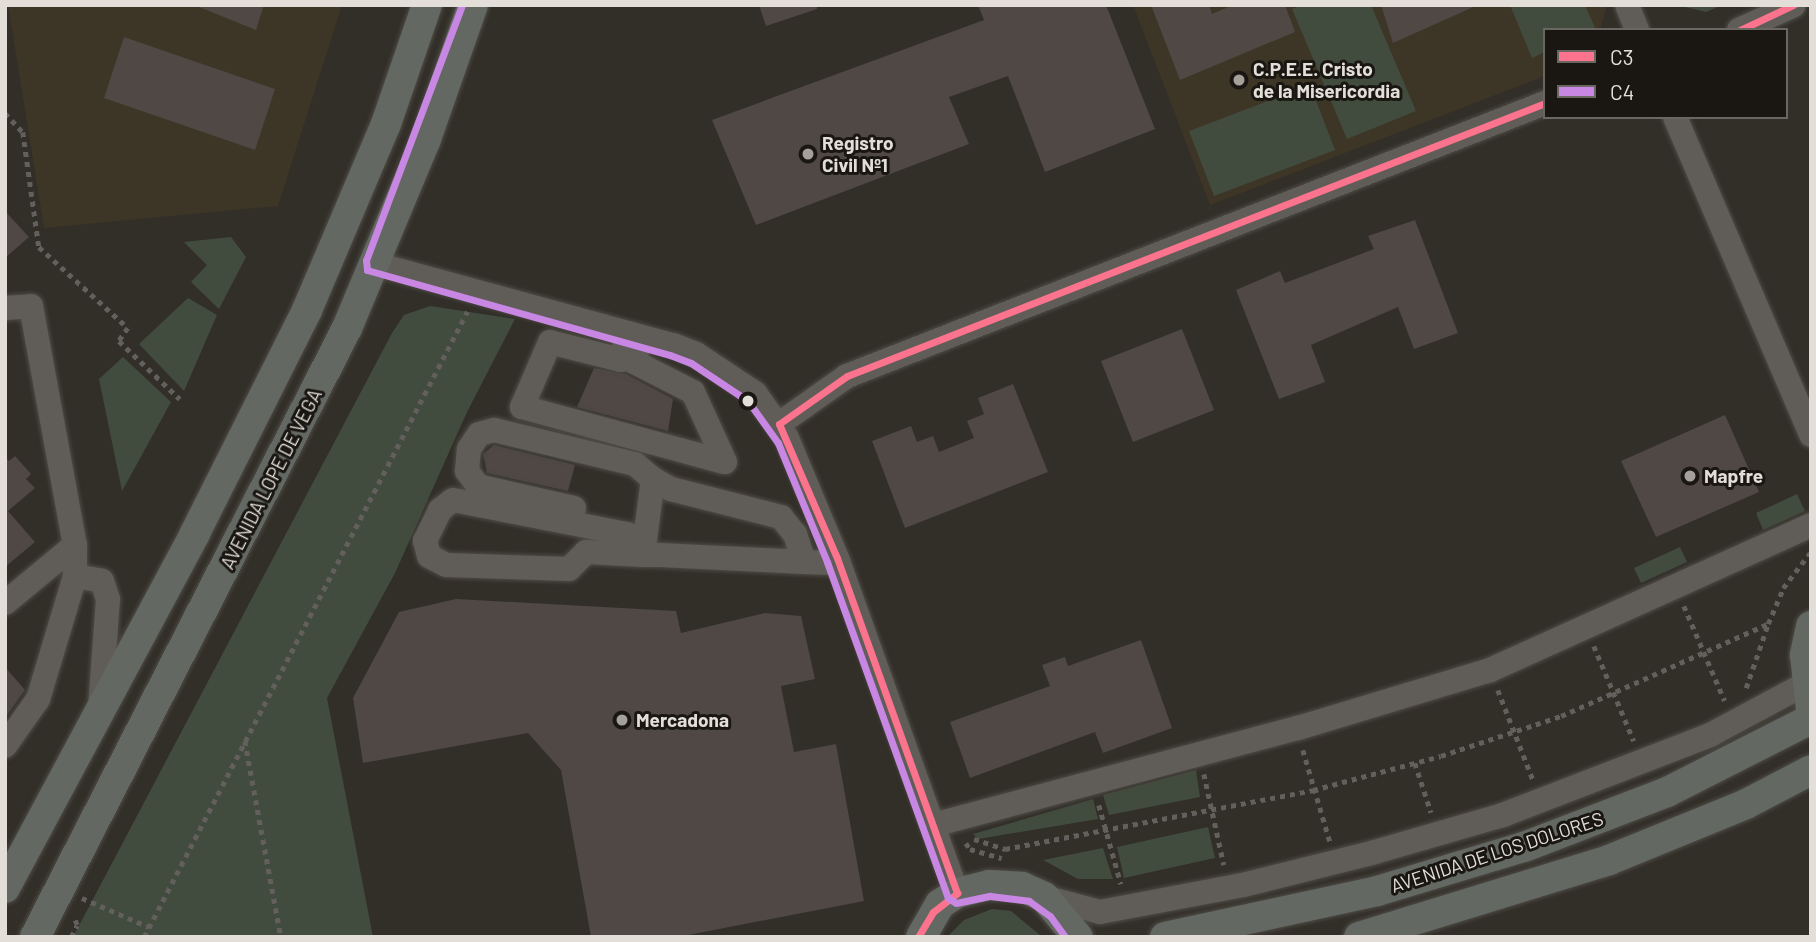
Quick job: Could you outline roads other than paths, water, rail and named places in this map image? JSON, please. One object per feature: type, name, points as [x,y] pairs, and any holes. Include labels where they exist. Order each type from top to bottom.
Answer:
[{"type":"main road","points":[[5,888],[99,714],[307,310],[386,124],[427,5]]},
{"type":"main road","name":"AVENIDA LOPE DE VEGA","points":[[35,937],[276,471],[376,264],[473,5]]},
{"type":"main road","points":[[1808,697],[1811,626]]},
{"type":"main road","name":"AVENIDA DE LOS DOLORES","points":[[1165,937],[1377,891],[1524,847],[1667,792],[1811,719]]},
{"type":"main road","points":[[1359,937],[1609,860],[1746,804],[1811,769]]},
{"type":"main road","points":[[920,936],[933,912],[957,893],[1001,885],[1044,897],[1078,937]]},
{"type":"street","points":[[1627,5],[1636,28]]},
{"type":"street","points":[[1743,28],[1794,5]]},
{"type":"street","points":[[779,425],[847,376],[1543,104]]},
{"type":"street","points":[[1676,119],[1811,435]]},
{"type":"street","points":[[376,264],[696,354],[755,393],[779,425],[839,564],[957,893]]},
{"type":"street","points":[[5,308],[30,306],[75,545],[75,576],[38,699],[5,746]]},
{"type":"street","points":[[635,335],[634,362],[693,392],[725,462],[522,407],[550,342],[621,360],[635,335]]},
{"type":"street","points":[[593,528],[584,510],[478,486],[467,471],[469,449],[479,434],[494,430],[635,464],[671,489],[781,517],[795,534],[804,562]]},
{"type":"street","points":[[643,555],[653,479]]},
{"type":"street","points":[[643,555],[627,534],[453,500],[440,510],[425,541],[429,556],[446,565],[569,569],[586,552],[643,555],[804,562],[839,564]]},
{"type":"street","points":[[933,825],[1298,727],[1490,670],[1811,525]]},
{"type":"street","points":[[5,603],[75,545]]},
{"type":"street","points":[[75,576],[102,581],[108,599],[99,714]]},
{"type":"street","points":[[1044,897],[1100,912],[1243,885],[1503,815],[1808,697]]},
{"type":"place","name":"C.P.E.E. Cristo de la Misericordia","points":[[1239,80]]},
{"type":"place","name":"Registro Civil Nº1","points":[[808,154]]},
{"type":"place","name":"Mapfre","points":[[1690,476]]},
{"type":"place","name":"Mercadona","points":[[622,720]]}]
